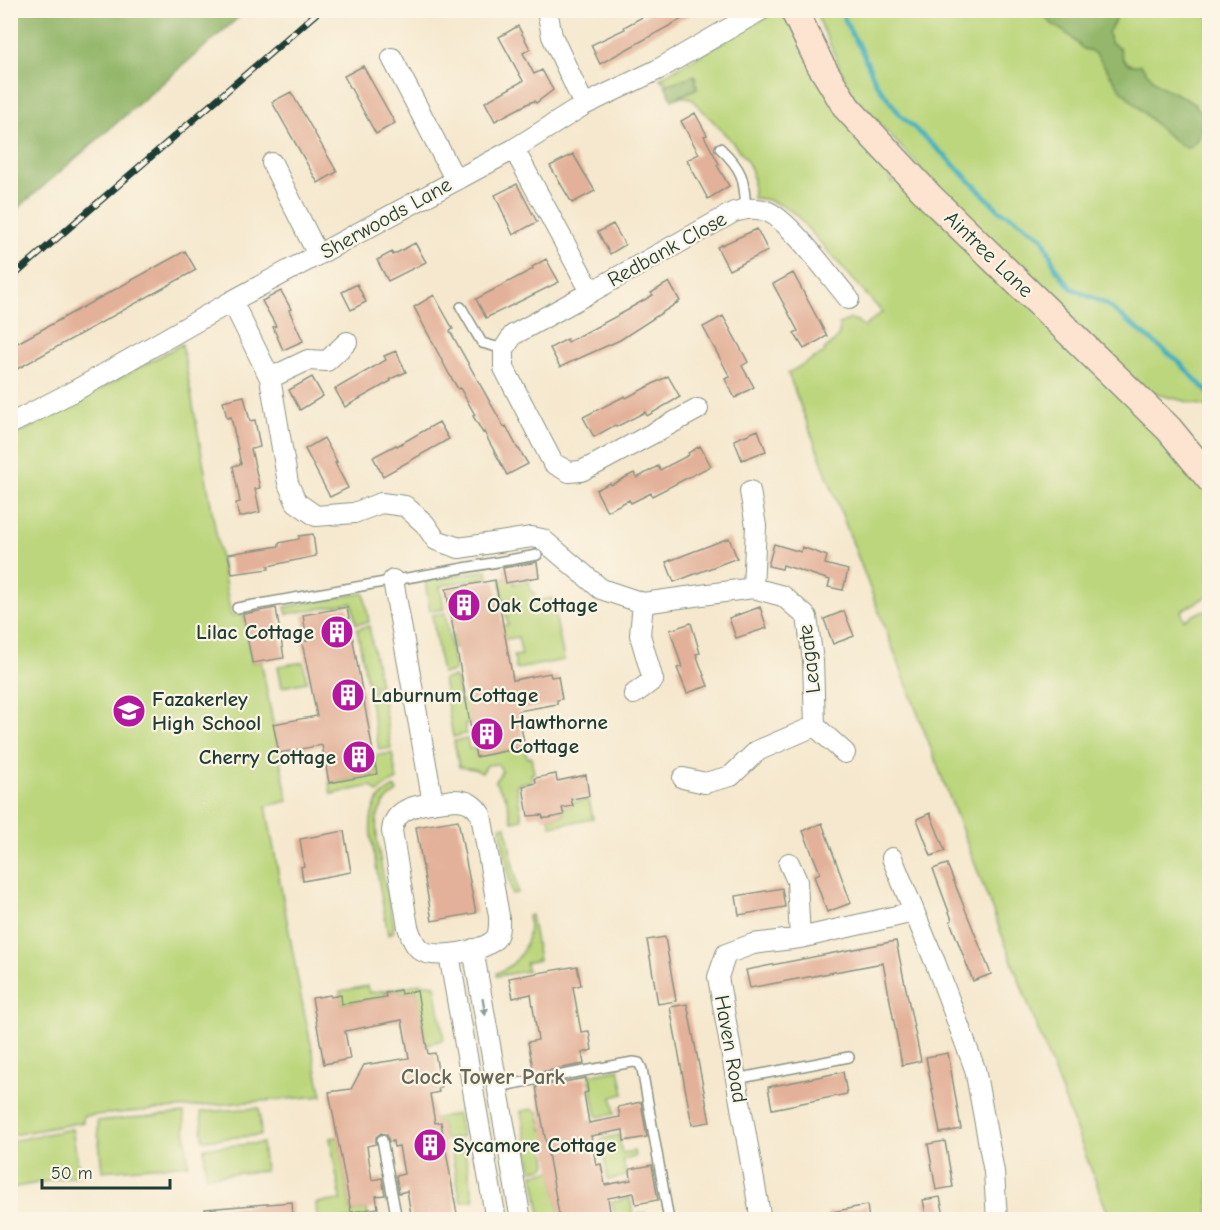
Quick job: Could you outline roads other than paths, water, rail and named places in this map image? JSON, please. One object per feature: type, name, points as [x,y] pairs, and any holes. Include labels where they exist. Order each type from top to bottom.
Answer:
[{"type":"main road","name":"Aintree Lane","points":[[794,10],[820,64],[847,108],[931,198],[1170,429],[1209,478]]},
{"type":"street","points":[[547,10],[552,36],[584,105]]},
{"type":"street","name":"Sherwoods Lane","points":[[10,424],[78,389],[232,301],[514,149],[584,105],[657,70],[761,10]]},
{"type":"street","points":[[392,58],[455,180]]},
{"type":"street","name":"Redbank Close","points":[[514,149],[591,292]]},
{"type":"street","points":[[272,163],[318,255]]},
{"type":"street","name":"Redbank Close","points":[[504,349],[513,335],[734,212],[746,209],[767,211],[785,222],[849,299]]},
{"type":"street","points":[[232,301],[270,378],[288,483],[296,502],[316,516],[354,513],[381,503],[405,506],[425,524],[436,540],[459,548],[532,537],[540,547]]},
{"type":"street","points":[[270,378],[308,360],[327,361],[347,342]]},
{"type":"street","points":[[504,349],[504,368],[553,463],[569,472],[581,471],[596,464],[698,409]]},
{"type":"street","points":[[750,491],[756,526],[753,588]]},
{"type":"street","name":"Leagate","points":[[540,547],[601,589],[643,603],[753,588],[783,596],[807,617],[813,661],[815,726]]},
{"type":"street","points":[[393,580],[433,803]]},
{"type":"street","points":[[634,694],[653,680],[640,635],[643,603]]},
{"type":"street","points":[[683,778],[705,783],[731,776],[757,751],[815,726],[845,753]]},
{"type":"street","points":[[463,800],[477,808],[481,815],[500,929],[495,939],[473,949],[431,955],[419,949],[408,927],[392,831],[393,823],[402,811],[433,803],[463,800]]},
{"type":"street","points":[[892,858],[935,962],[975,1069],[994,1172],[997,1220]]},
{"type":"street","points":[[789,863],[797,881],[800,938]]},
{"type":"street","name":"Haven Road","points":[[761,1220],[718,977],[726,954],[753,944],[800,938],[914,912]]},
{"type":"street","points":[[473,949],[508,1147],[516,1219]]},
{"type":"street","points":[[449,954],[496,1220]]},
{"type":"street","points":[[471,1077],[496,1079]]},
{"type":"street","points":[[484,1151],[508,1147]]},
{"type":"lane","points":[[720,148],[733,160],[742,175],[746,209]]},
{"type":"lane","points":[[461,307],[482,343],[504,349]]},
{"type":"lane","points":[[237,608],[393,580],[540,547]]},
{"type":"lane","points":[[736,1078],[849,1057]]},
{"type":"lane","points":[[496,1079],[639,1063],[642,1069],[669,1220]]},
{"type":"lane","points":[[382,1140],[397,1220]]},
{"type":"waterway","points":[[841,10],[876,83],[901,116],[1000,211],[1013,217],[1043,238],[1056,269],[1071,288],[1106,304],[1180,363],[1210,395]]},
{"type":"railway","points":[[10,279],[320,10]]},
{"type":"place","name":"Oak Cottage","points":[[464,605]]},
{"type":"place","name":"Lilac Cottage","points":[[337,632]]},
{"type":"place","name":"Laburnum Cottage","points":[[348,695]]},
{"type":"place","name":"Fazakerley High School","points":[[129,711]]},
{"type":"place","name":"Hawthorne Cottage","points":[[487,734]]},
{"type":"place","name":"Cherry Cottage","points":[[359,757]]},
{"type":"place","name":"Sycamore Cottage","points":[[430,1145]]},
{"type":"district","name":"Clock Tower Park","points":[[483,1077]]}]
